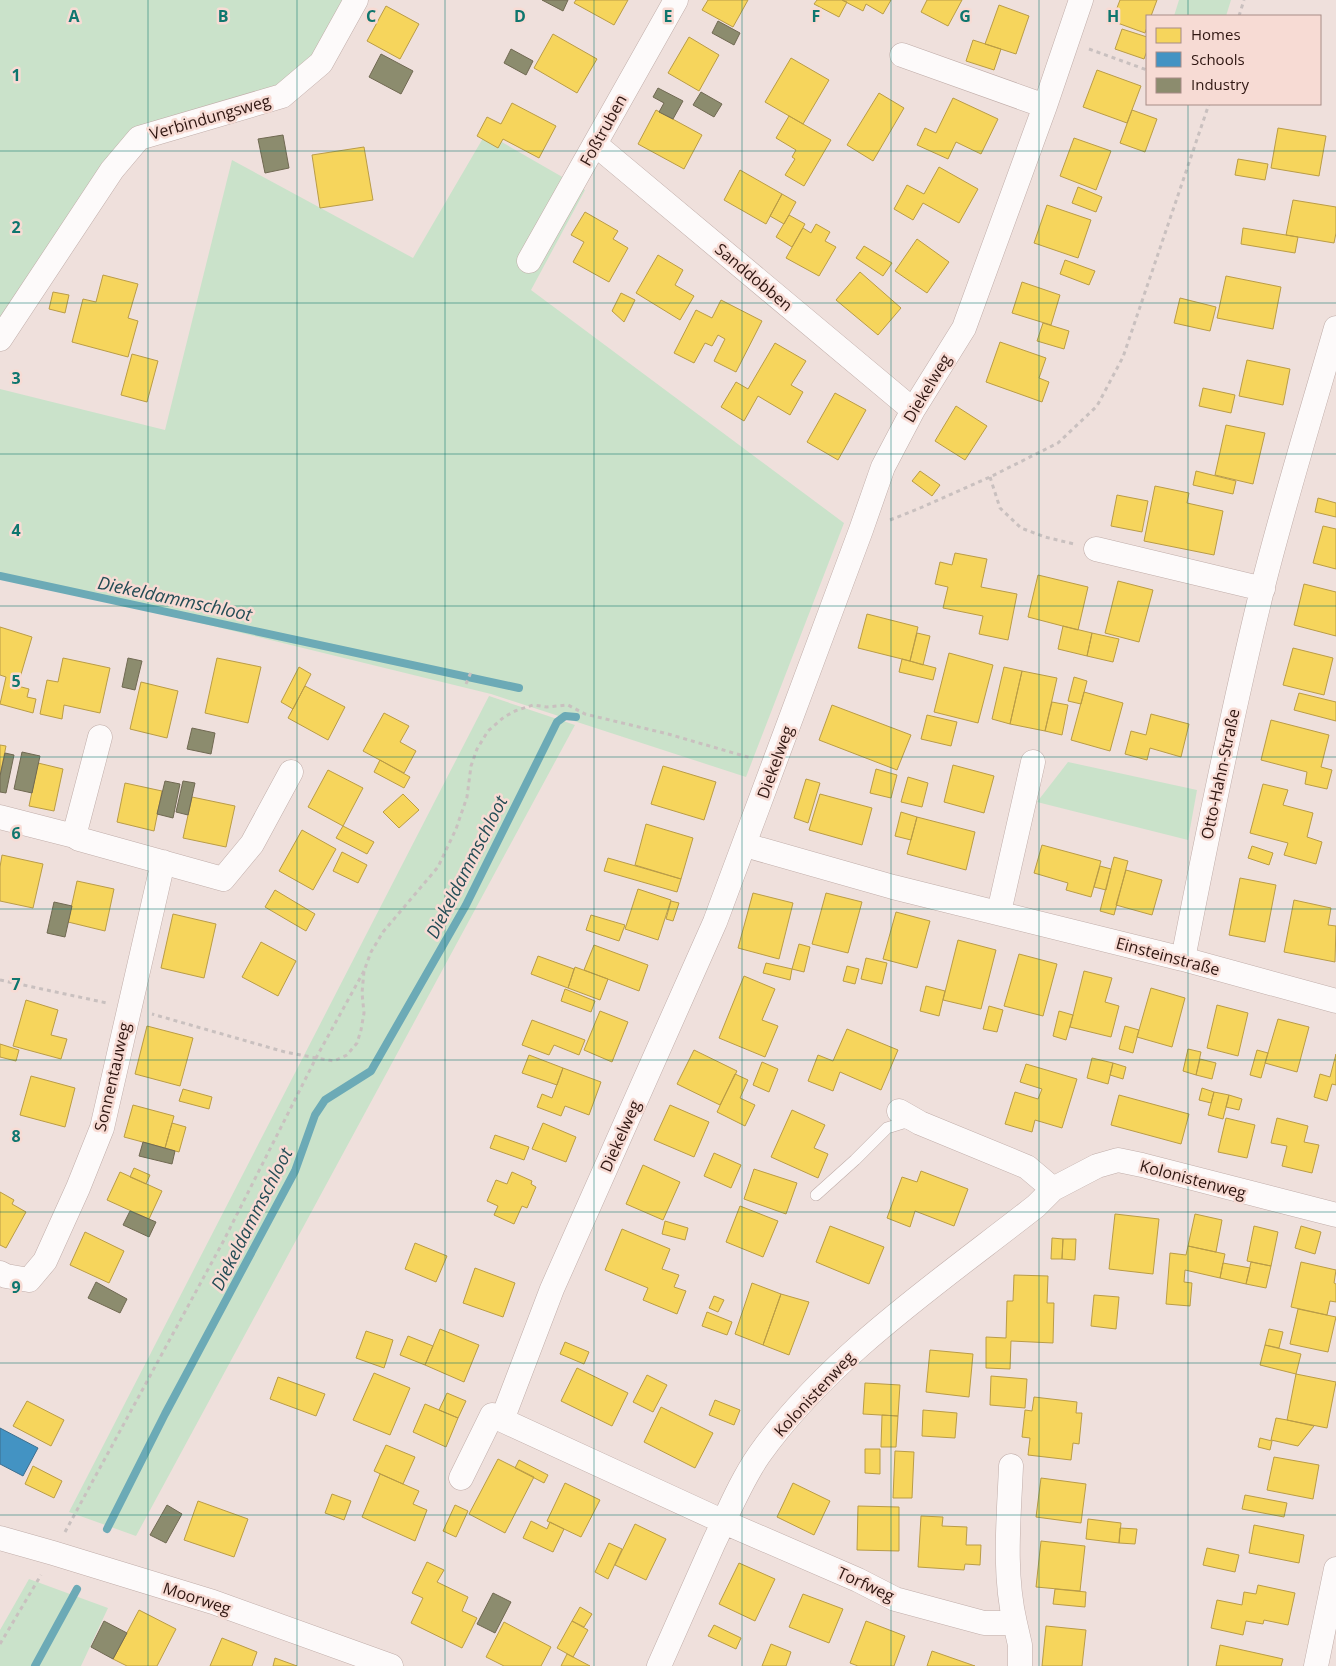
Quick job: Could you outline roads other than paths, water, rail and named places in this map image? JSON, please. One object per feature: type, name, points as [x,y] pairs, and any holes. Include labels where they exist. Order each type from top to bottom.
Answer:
[{"type":"street","name":"Verbindungsweg","points":[[0,339],[112,170],[140,138],[282,96],[321,63],[356,0]]},
{"type":"street","name":"Foßtruben","points":[[529,261],[676,0]]},
{"type":"street","name":"Diekelweg","points":[[502,1420],[552,1290],[715,922],[883,467],[913,410],[964,328],[1046,106],[1081,0]]},
{"type":"street","points":[[902,54],[1046,106]]},
{"type":"street","name":"Sanddobben","points":[[595,144],[913,410]]},
{"type":"street","name":"Otto-Hahn-Straße","points":[[1183,960],[1230,724],[1287,496],[1336,328]]},
{"type":"street","points":[[1096,549],[1263,589]]},
{"type":"street","points":[[74,836],[100,737]]},
{"type":"street","points":[[999,912],[1033,762]]},
{"type":"street","points":[[0,817],[74,836],[223,879],[252,844],[291,772]]},
{"type":"street","name":"Einsteinstraße","points":[[745,845],[893,887],[999,912],[1336,1001]]},
{"type":"street","name":"Sonnentauweg","points":[[0,1274],[30,1280],[45,1261],[78,1188],[102,1128],[163,862]]},
{"type":"street","points":[[899,1111],[920,1123],[1027,1168],[1053,1189]]},
{"type":"street","name":"Kolonistenweg","points":[[658,1666],[724,1522],[758,1456],[790,1415],[822,1381],[868,1339],[1036,1206],[1053,1189],[1097,1166],[1118,1160],[1336,1215]]},
{"type":"street","points":[[461,1478],[492,1415],[724,1522]]},
{"type":"street","points":[[1011,1466],[1008,1527],[1009,1577],[1012,1609],[1020,1645],[1020,1666]]},
{"type":"street","name":"Torfweg","points":[[724,1522],[858,1580],[895,1599],[984,1623],[1015,1623]]},
{"type":"street","name":"Moorweg","points":[[0,1538],[213,1602],[382,1664]]},
{"type":"street","points":[[1316,1666],[1336,1568]]},
{"type":"lane","points":[[816,1195],[887,1128],[903,1123],[920,1123]]},
{"type":"waterway","name":"Diekeldammschloot","points":[[0,576],[519,688]]},
{"type":"waterway","name":"Diekeldammschloot","points":[[107,1529],[165,1414],[295,1171],[315,1115],[325,1100],[371,1071],[466,905],[557,722],[565,716],[576,717]]},
{"type":"waterway","name":"Diekeldammschloot","points":[[35,1666],[77,1589]]}]
